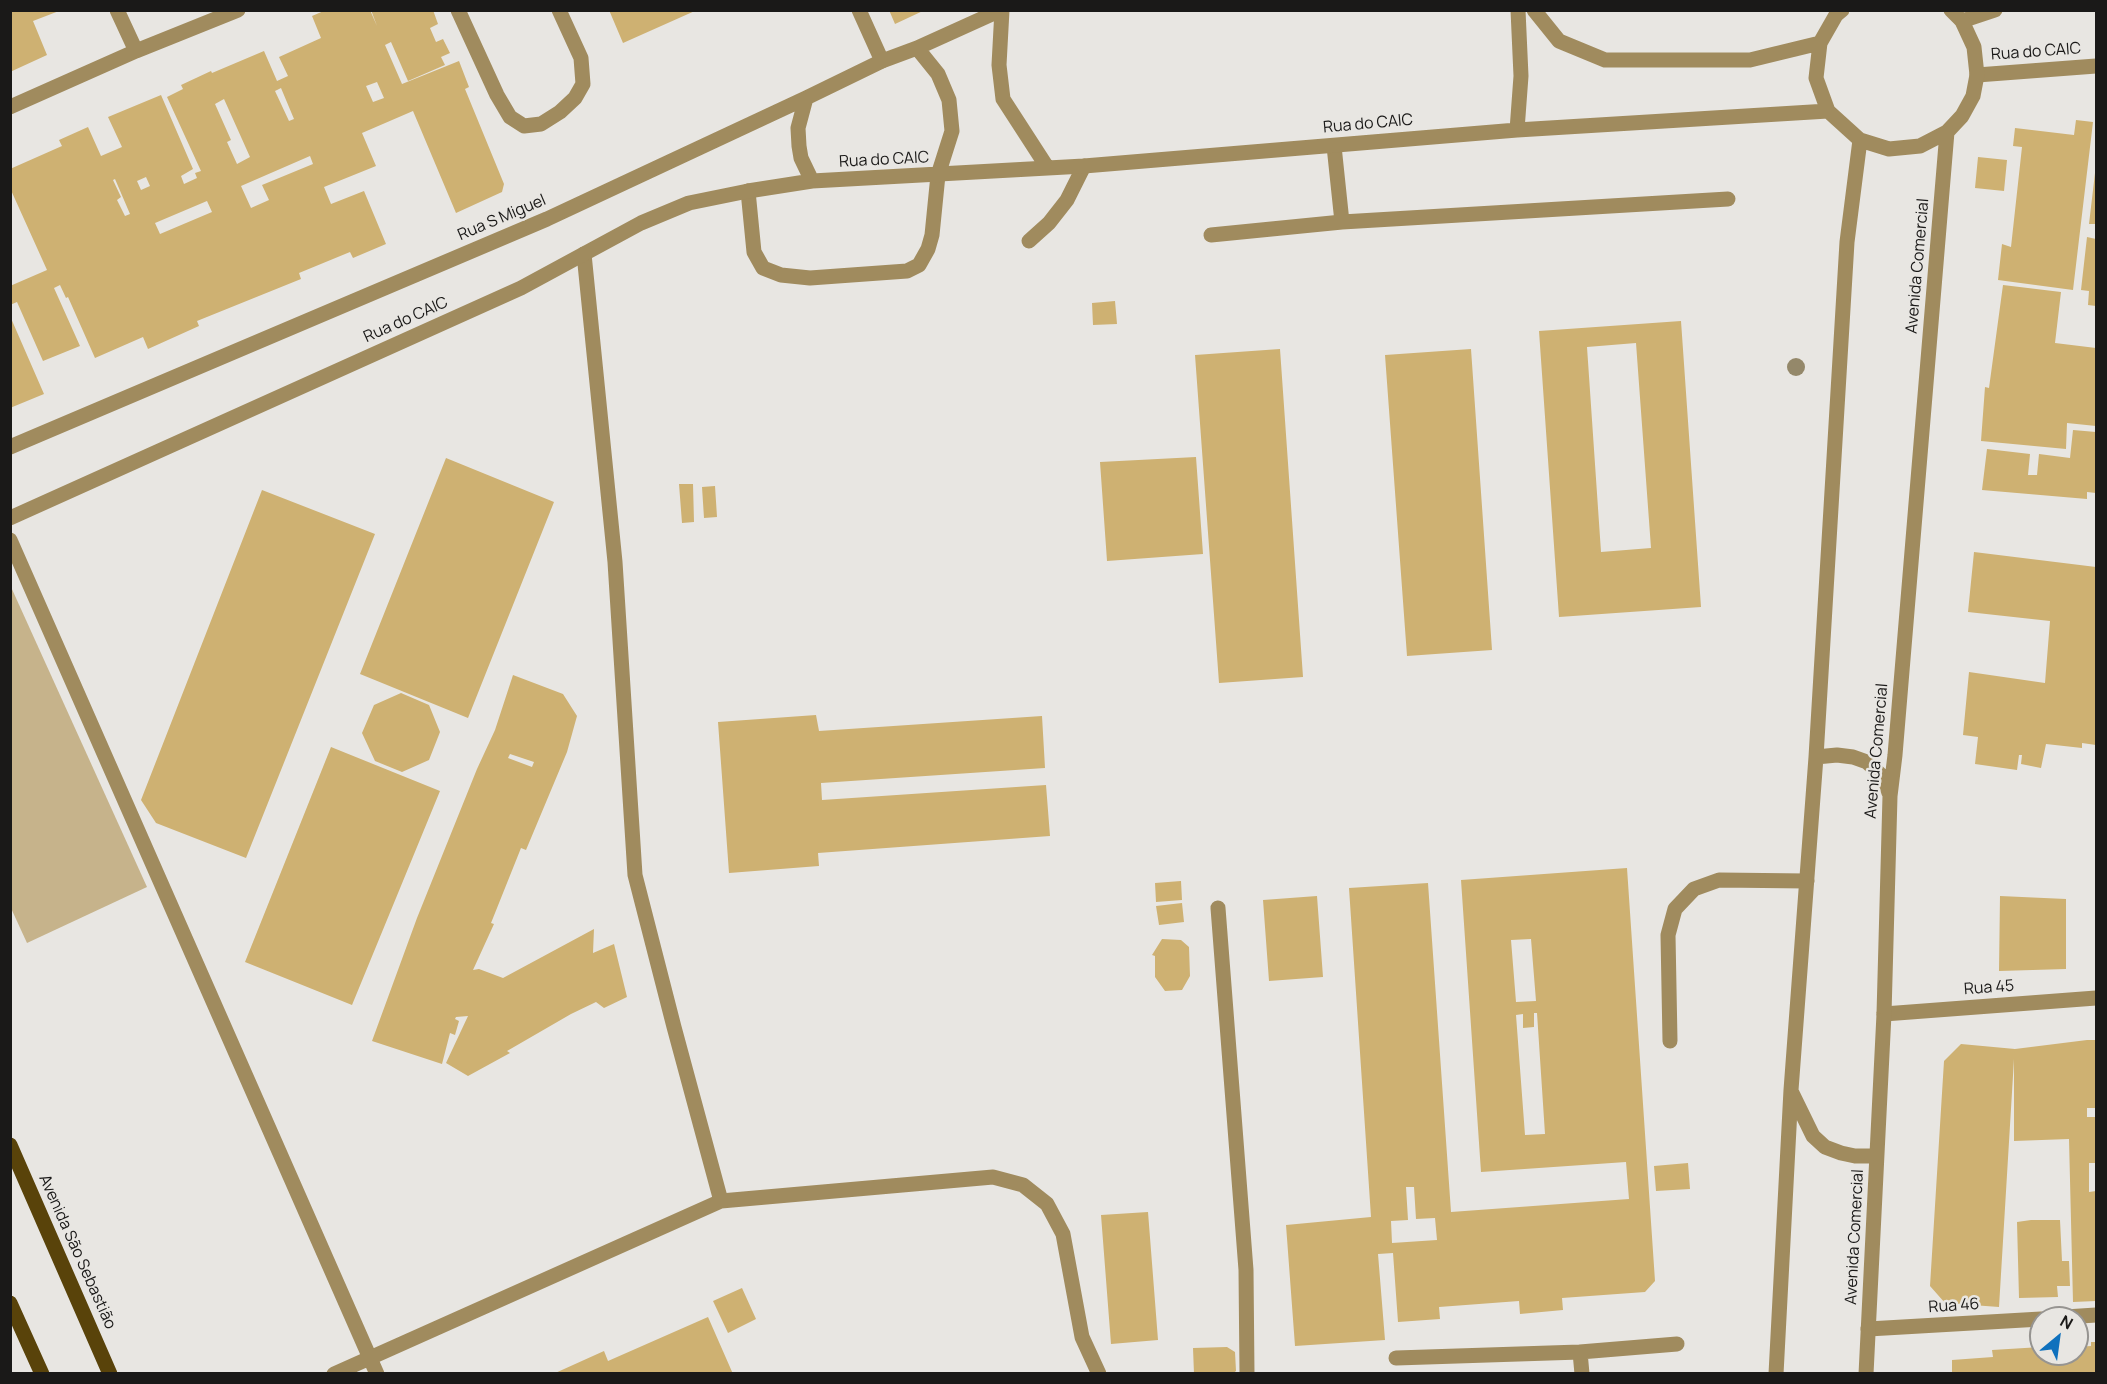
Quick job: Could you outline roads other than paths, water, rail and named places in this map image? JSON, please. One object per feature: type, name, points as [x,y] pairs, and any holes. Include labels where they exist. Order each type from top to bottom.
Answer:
[{"type":"main road","name":"Avenida São Sebastião","points":[[10,1145],[110,1374]]},
{"type":"main road","points":[[10,1303],[42,1374]]},
{"type":"street","points":[[117,10],[136,51]]},
{"type":"street","points":[[10,107],[136,51],[238,10]]},
{"type":"street","points":[[458,10],[497,95],[510,117],[524,126],[541,124],[560,112],[575,98],[583,84],[581,58],[559,10]]},
{"type":"street","points":[[859,10],[882,61]]},
{"type":"street","points":[[1001,10],[999,65],[1003,99],[1047,167]]},
{"type":"street","name":"Rua S Miguel","points":[[10,447],[547,219],[806,99],[882,61],[1001,10]]},
{"type":"street","points":[[1517,130],[1521,76],[1518,10]]},
{"type":"street","points":[[1534,10],[1559,41],[1605,60],[1750,60],[1820,43]]},
{"type":"street","points":[[1842,10],[1836,15],[1820,43],[1816,78],[1828,111],[1860,140],[1889,149],[1920,146],[1947,132],[1962,116],[1973,96],[1977,75],[1974,46],[1958,14],[1995,10]]},
{"type":"street","points":[[748,191],[754,252],[763,268],[780,275],[810,278],[907,271],[919,265],[928,249],[932,235],[938,175],[952,131],[949,100],[938,74],[916,48]]},
{"type":"street","name":"Rua do CAIC","points":[[1977,75],[2097,66]]},
{"type":"street","points":[[806,99],[798,128],[799,146],[801,158],[812,182]]},
{"type":"street","name":"Rua do CAIC","points":[[10,518],[521,288],[641,223],[689,203],[748,191],[812,182],[1084,166],[1517,130],[1828,111]]},
{"type":"street","name":"Avenida Comercial","points":[[1866,1374],[1884,1014],[1890,796],[1947,132]]},
{"type":"street","points":[[1776,1374],[1791,1090],[1816,757],[1847,242],[1852,187],[1860,140]]},
{"type":"street","points":[[1334,146],[1342,222]]},
{"type":"street","points":[[1029,241],[1049,223],[1067,200],[1084,166]]},
{"type":"street","points":[[1210,235],[1342,222],[1728,199]]},
{"type":"street","points":[[584,254],[615,562],[635,875],[722,1201]]},
{"type":"street","points":[[10,540],[377,1374]]},
{"type":"street","points":[[1816,757],[1837,755],[1867,762],[1884,778],[1890,796]]},
{"type":"street","points":[[1670,1041],[1668,935],[1675,909],[1694,889],[1719,879],[1807,881]]},
{"type":"street","points":[[1218,908],[1246,1270],[1247,1374]]},
{"type":"street","name":"Rua 45","points":[[1884,1014],[2097,998]]},
{"type":"street","points":[[1791,1090],[1813,1137],[1825,1146],[1841,1153],[1876,1156]]},
{"type":"street","points":[[334,1374],[722,1201],[993,1177],[1023,1185],[1047,1204],[1064,1234],[1082,1337],[1099,1374]]},
{"type":"street","name":"Rua 46","points":[[1868,1329],[2029,1319]]},
{"type":"street","points":[[1396,1358],[1580,1352],[1677,1344]]},
{"type":"street","points":[[1580,1352],[1582,1374]]}]
